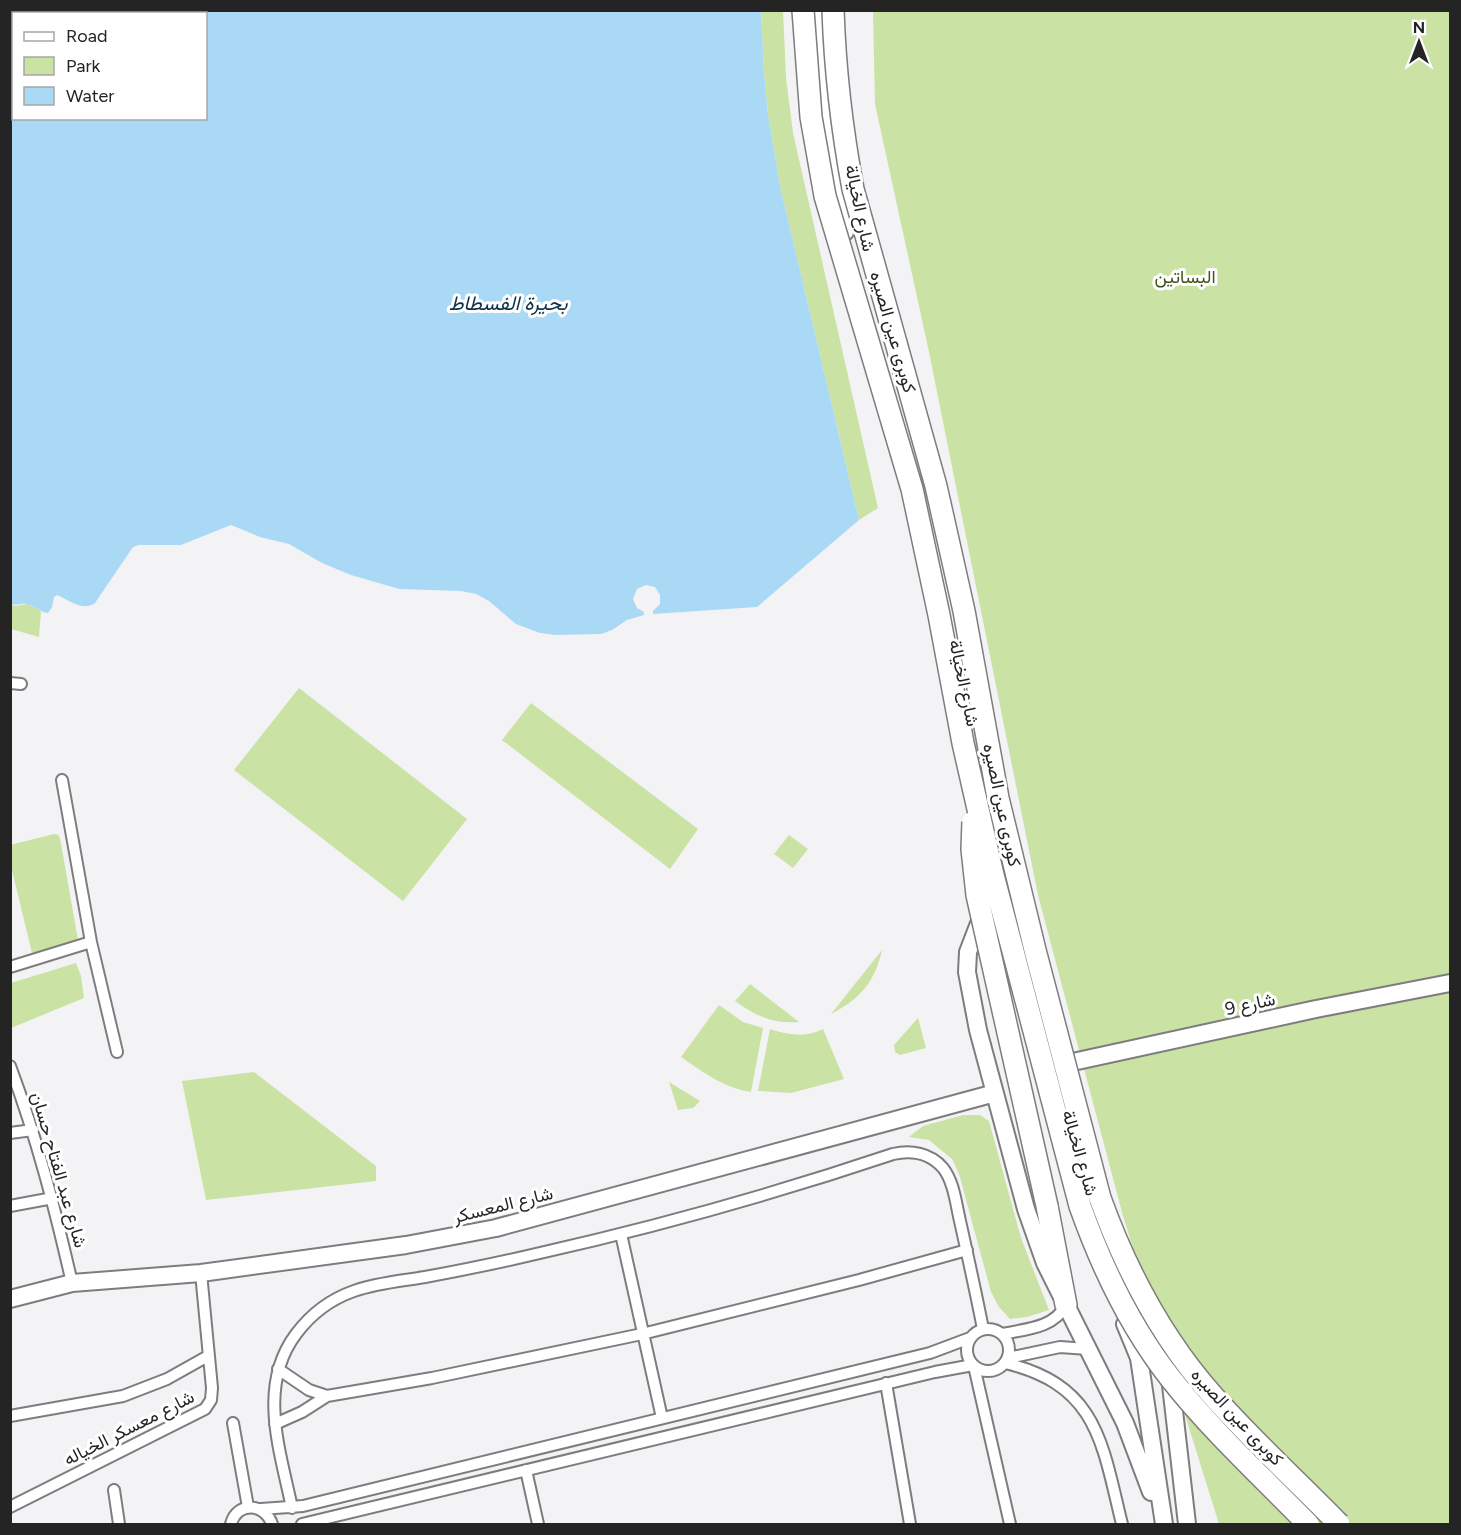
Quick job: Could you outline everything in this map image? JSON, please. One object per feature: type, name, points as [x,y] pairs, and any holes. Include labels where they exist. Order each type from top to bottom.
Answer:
[{"type":"highway","name":"كوبرى عين الصيره","points":[[803,10],[811,117],[825,196],[912,489],[976,804],[993,875],[1069,1168],[1093,1243],[1109,1279],[1148,1347],[1171,1378],[1196,1409],[1308,1524]]},
{"type":"highway","name":"كوبرى عين الصيره","points":[[833,10],[837,74],[853,189],[936,486],[964,611],[998,798],[1100,1198],[1129,1268],[1157,1319],[1189,1366],[1214,1396],[1339,1524]]},
{"type":"highway","points":[[976,804],[972,849],[977,895],[1047,1206],[1066,1305]]},
{"type":"street","name":"شارع الخيالة","points":[[814,10],[821,103],[830,163],[922,572],[988,898],[1083,1232],[1139,1358],[1163,1524]]},
{"type":"street","name":"شارع الخيالة","points":[[842,10],[846,102],[854,158],[947,566],[981,739],[1029,952],[1091,1187],[1103,1224],[1163,1353],[1171,1385],[1186,1524]]},
{"type":"street","points":[[945,691],[971,686]]},
{"type":"street","points":[[62,780],[91,942],[117,1052]]},
{"type":"street","points":[[988,898],[968,952],[967,972],[978,1030],[995,1093],[1035,1236],[1053,1281],[1134,1443],[1163,1524]]},
{"type":"street","points":[[10,967],[91,942]]},
{"type":"street","name":"شارع 9","points":[[1059,1065],[1316,1009],[1450,983]]},
{"type":"street","name":"شارع عبد الفتاح حسان","points":[[10,1066],[14,1084],[33,1130],[53,1198],[72,1283]]},
{"type":"street","name":"شارع المعسكر","points":[[10,1299],[72,1283],[201,1273],[406,1245],[496,1228],[995,1093]]},
{"type":"street","points":[[10,1133],[33,1130]]},
{"type":"street","points":[[292,1508],[274,1424],[274,1391],[278,1369],[287,1348],[304,1324],[327,1304],[354,1291],[537,1254],[621,1234],[754,1198],[893,1154],[910,1152],[933,1159],[948,1177],[983,1329]]},
{"type":"street","points":[[10,1206],[53,1198]]},
{"type":"street","points":[[621,1234],[661,1419],[655,1439]]},
{"type":"street","points":[[274,1424],[302,1412],[327,1396],[444,1375],[642,1334],[837,1286],[966,1250]]},
{"type":"street","name":"شارع معسكر الخياله","points":[[10,1507],[205,1409],[211,1400],[212,1388],[201,1273]]},
{"type":"street","points":[[1002,1334],[1049,1323],[1062,1313],[1066,1305]]},
{"type":"street","points":[[231,1524],[236,1514],[248,1507],[292,1508],[661,1419],[930,1353],[970,1338],[983,1329],[990,1328],[1002,1334],[1009,1345],[1006,1360]]},
{"type":"street","points":[[970,1338],[966,1352],[974,1366],[1010,1524]]},
{"type":"street","points":[[302,1524],[886,1383],[949,1369],[974,1366],[980,1370],[994,1370],[1006,1360],[1060,1347],[1088,1349]]},
{"type":"street","points":[[10,1416],[123,1396],[167,1379],[208,1356]]},
{"type":"street","points":[[1006,1360],[1045,1376],[1075,1399],[1087,1414],[1104,1448],[1122,1524]]},
{"type":"street","points":[[278,1369],[309,1390],[327,1396]]},
{"type":"street","points":[[886,1383],[910,1524]]},
{"type":"street","points":[[661,1419],[675,1434]]},
{"type":"street","points":[[233,1423],[248,1507]]},
{"type":"street","points":[[526,1470],[538,1524]]},
{"type":"street","points":[[114,1490],[119,1524]]},
{"type":"street","points":[[261,1509],[272,1524]]},
{"type":"green space","points":[[11,11],[179,11],[12,12],[11,108]]},
{"type":"green space","points":[[761,11],[783,11],[786,78],[793,133],[878,508],[859,520],[780,186],[768,115]]},
{"type":"green space","name":"البساتين","points":[[873,11],[1450,11],[1450,1524],[1219,1524],[1123,1216],[1038,895],[929,352],[875,104]]},
{"type":"green space","points":[[10,604],[15,606],[28,604],[41,611],[39,637],[11,629]]},
{"type":"green space","points":[[299,688],[467,819],[403,901],[234,770]]},
{"type":"green space","points":[[531,703],[698,829],[670,869],[502,740]]},
{"type":"green space","points":[[54,834],[60,838],[78,940],[32,953],[11,866],[10,845]]},
{"type":"green space","points":[[789,835],[808,849],[793,868],[774,854]]},
{"type":"green space","points":[[882,950],[875,971],[865,988],[858,996],[831,1014]]},
{"type":"green space","points":[[76,963],[81,976],[84,998],[11,1028],[11,983]]},
{"type":"green space","points":[[750,984],[799,1022],[781,1022],[765,1018],[735,1001]]},
{"type":"green space","points":[[719,1005],[743,1022],[763,1028],[751,1092],[723,1083],[681,1057]]},
{"type":"green space","points":[[918,1018],[926,1048],[900,1055],[895,1052],[894,1045]]},
{"type":"green space","points":[[770,1029],[797,1035],[810,1034],[823,1029],[844,1079],[791,1093],[758,1091]]},
{"type":"green space","points":[[254,1072],[376,1166],[376,1181],[206,1200],[182,1081]]},
{"type":"green space","points":[[669,1082],[700,1101],[693,1108],[678,1110]]},
{"type":"green space","points":[[963,1115],[980,1115],[989,1121],[1021,1238],[1049,1310],[1027,1317],[1010,1319],[999,1307],[991,1292],[959,1174],[952,1159],[929,1140],[909,1137],[923,1126]]},
{"type":"water","name":"بحيرة الفسطاط","points":[[179,10],[761,11],[768,115],[780,186],[859,520],[757,607],[653,614],[660,604],[660,595],[655,587],[646,585],[637,589],[633,599],[637,608],[644,612],[644,615],[627,620],[601,634],[540,633],[516,624],[489,601],[476,594],[461,591],[399,589],[351,575],[322,563],[289,544],[260,537],[231,525],[181,545],[133,547],[95,603],[90,605],[81,606],[57,595],[48,613],[27,604],[11,604],[11,108],[12,120],[207,120],[207,12],[176,12]]}]
